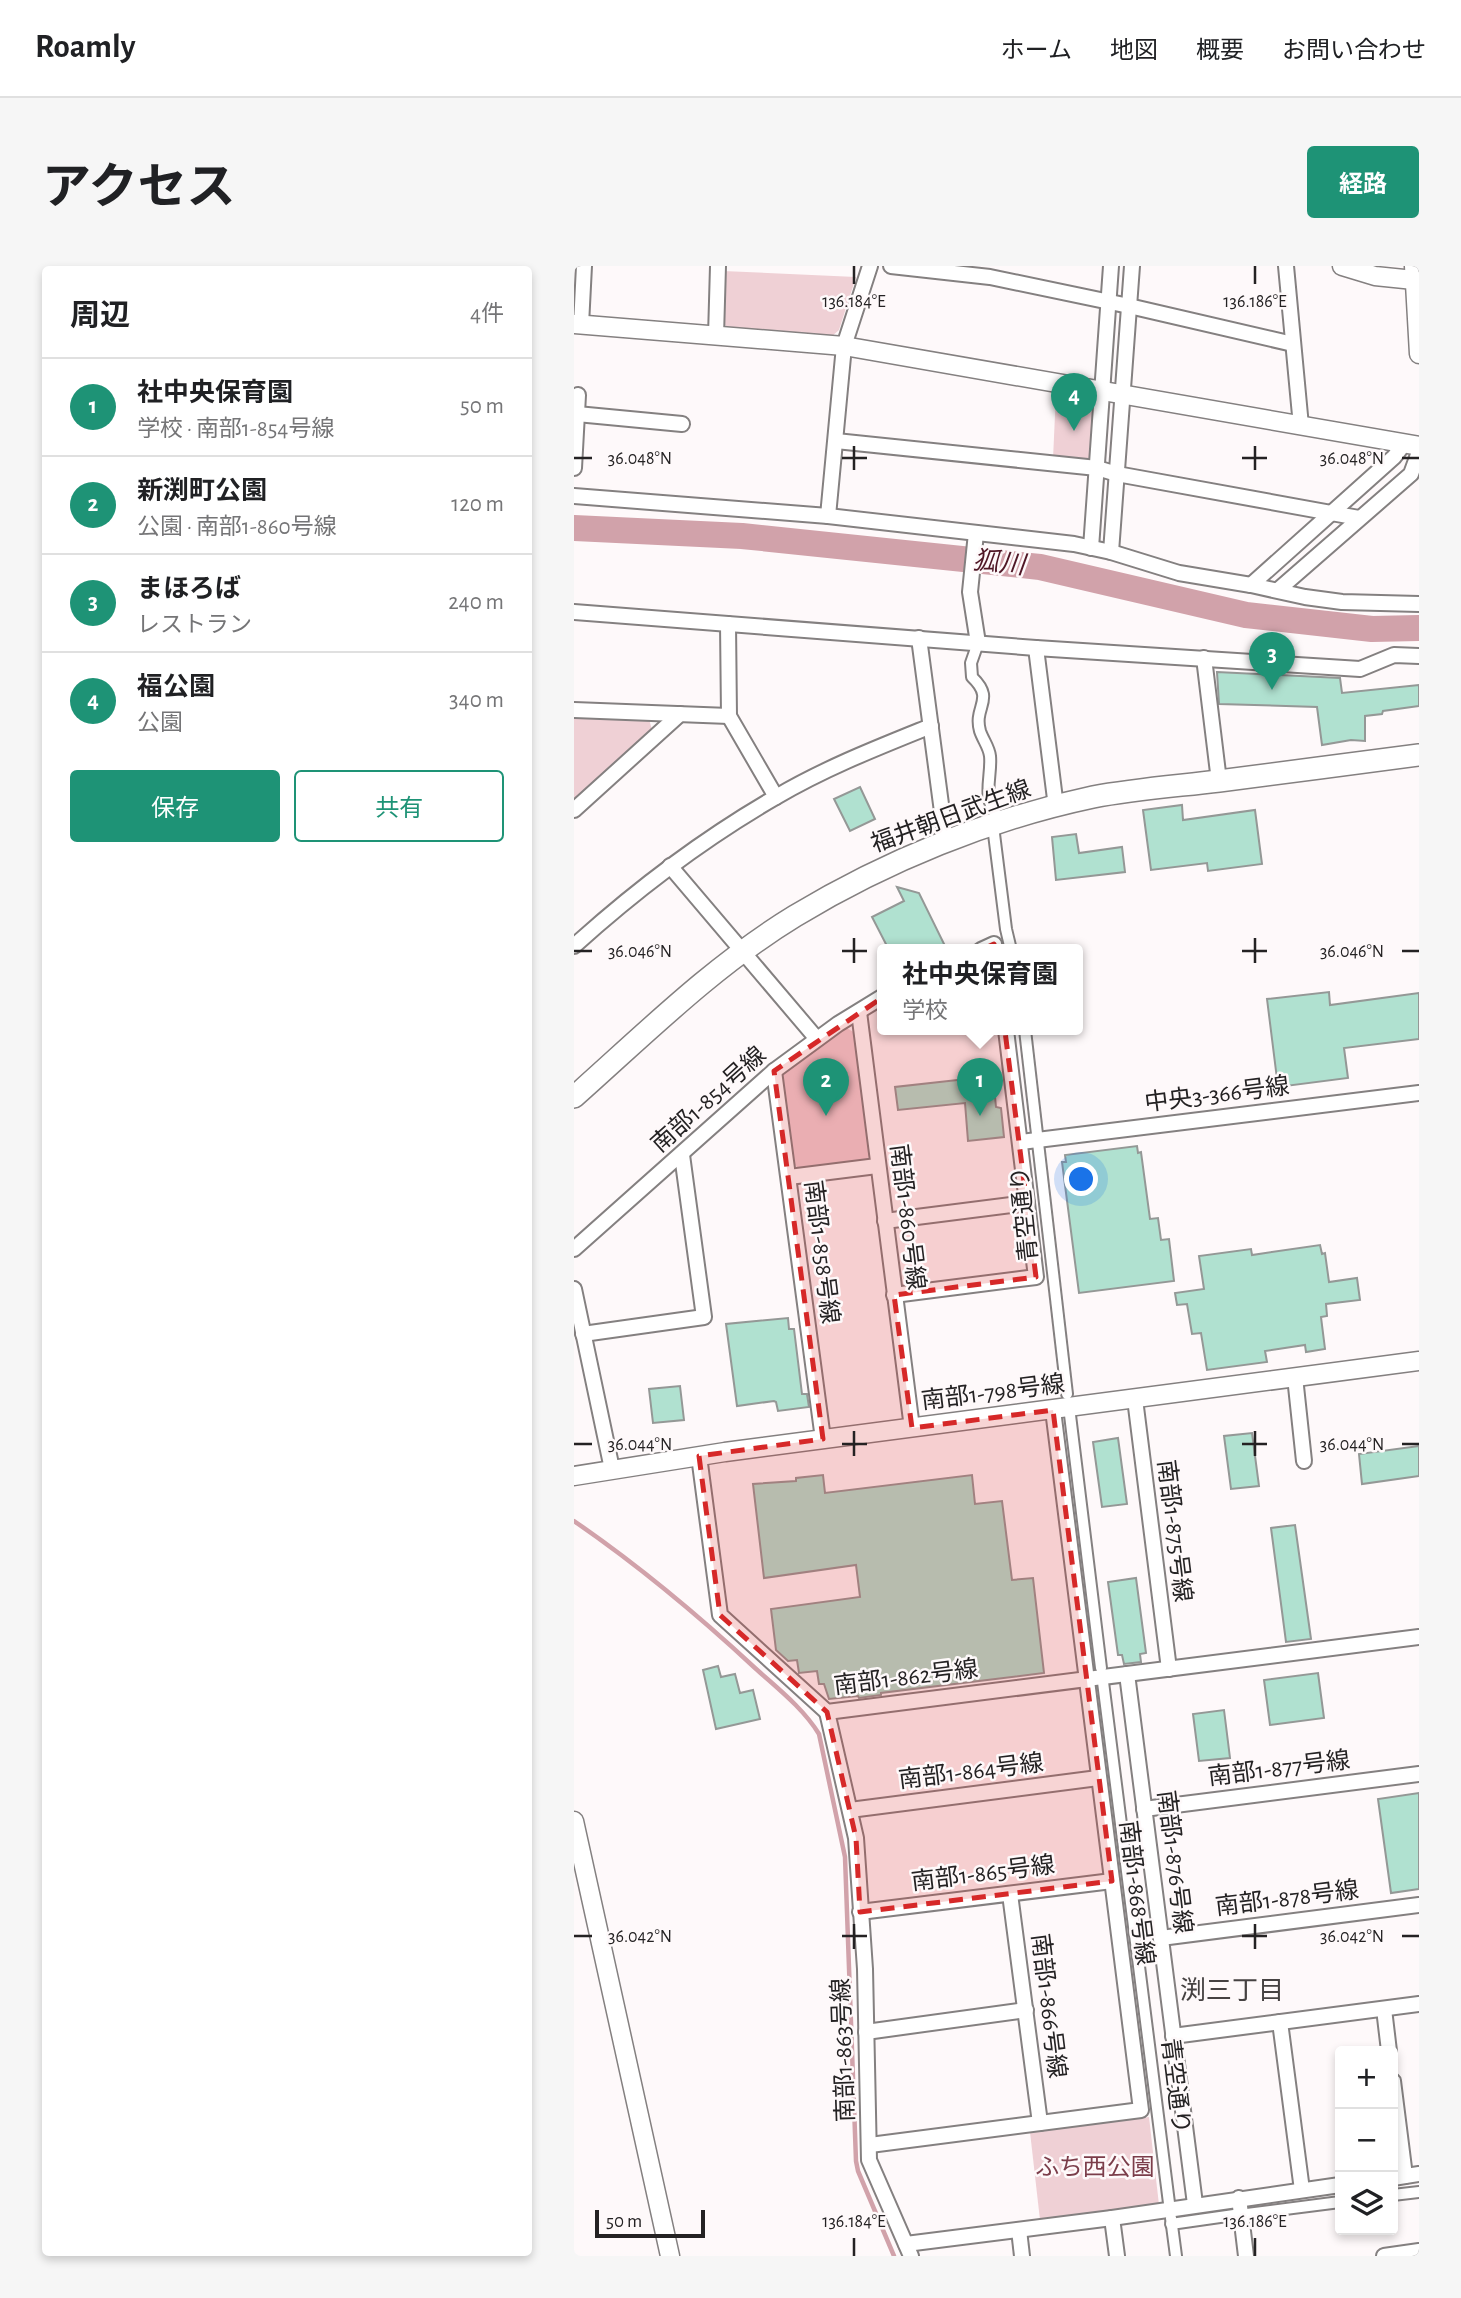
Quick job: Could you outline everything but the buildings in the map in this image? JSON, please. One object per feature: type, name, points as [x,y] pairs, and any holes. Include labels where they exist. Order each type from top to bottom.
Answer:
[{"type":"main road","name":"福井朝日武生線","points":[[574,1097],[701,984],[793,917],[858,880],[946,842],[995,824],[1104,796],[1419,755]]},
{"type":"street","points":[[584,266],[578,324],[844,346],[1414,447]]},
{"type":"street","points":[[716,336],[718,266]]},
{"type":"street","points":[[828,516],[844,346],[870,266]]},
{"type":"street","points":[[891,266],[990,278],[1129,306],[1293,344]]},
{"type":"street","points":[[1090,548],[1111,266]]},
{"type":"street","points":[[1111,552],[1132,266]]},
{"type":"street","points":[[1286,266],[1301,426]]},
{"type":"street","points":[[1342,266],[1376,275],[1416,275],[1419,354]]},
{"type":"street","points":[[574,468],[578,395]]},
{"type":"street","points":[[577,415],[682,424]]},
{"type":"street","points":[[836,441],[1097,468],[1359,519]]},
{"type":"street","points":[[1251,585],[1394,457],[1414,447]]},
{"type":"street","points":[[1278,590],[1411,474],[1414,447]]},
{"type":"street","points":[[574,496],[828,516],[1090,548],[1179,573],[1342,601],[1419,604]]},
{"type":"street","points":[[975,535],[970,592],[978,643],[971,663],[972,677],[982,687],[984,698],[979,713],[979,730],[990,754],[990,807],[996,814]]},
{"type":"street","points":[[574,612],[1037,648],[1360,669],[1394,655],[1419,656]]},
{"type":"street","points":[[728,624],[729,716],[776,797]]},
{"type":"street","points":[[919,638],[946,842]]},
{"type":"street","points":[[1037,648],[1056,807]]},
{"type":"street","points":[[1204,659],[1219,781]]},
{"type":"street","points":[[574,710],[729,716]]},
{"type":"street","points":[[574,810],[680,714]]},
{"type":"street","points":[[574,946],[620,904],[670,866],[776,797],[855,757],[931,726]]},
{"type":"street","points":[[995,834],[1010,944]]},
{"type":"street","points":[[670,866],[817,1039]]},
{"type":"street","name":"南部1-854号線","points":[[574,1249],[774,1071],[877,1000]]},
{"type":"street","name":"南部1-860号線","points":[[859,1012],[912,1428]]},
{"type":"street","points":[[894,1295],[1036,1277],[1007,1035]]},
{"type":"street","name":"青空通り","points":[[1025,1035],[1067,1394]]},
{"type":"street","name":"南部1-858号線","points":[[774,1071],[823,1439]]},
{"type":"street","name":"中央3-366号線","points":[[1021,1142],[1419,1093]]},
{"type":"street","points":[[583,1334],[704,1317],[682,1155]]},
{"type":"street","points":[[789,1177],[877,1166]]},
{"type":"street","points":[[885,1220],[1027,1203]]},
{"type":"street","points":[[574,1289],[612,1469]]},
{"type":"street","name":"南部1-798号線","points":[[574,1476],[823,1439],[1061,1413],[1135,1399],[1419,1361]]},
{"type":"street","points":[[1295,1377],[1304,1461]]},
{"type":"street","name":"南部1-875号線","points":[[1135,1399],[1168,1669]]},
{"type":"street","points":[[1061,1413],[1101,1668]]},
{"type":"street","name":"南部1-868号線","points":[[870,2145],[1141,2110],[1098,1778],[1061,1413]]},
{"type":"street","name":"南部1-862号線","points":[[699,1456],[720,1615],[827,1712],[1127,1674]]},
{"type":"street","points":[[1127,1674],[1419,1637]]},
{"type":"street","name":"南部1-876号線","points":[[1127,1674],[1195,2204]]},
{"type":"street","name":"青空通り","points":[[1103,1682],[1168,2203]]},
{"type":"street","name":"南部1-863号線","points":[[827,1712],[856,1838],[865,1969],[869,2160],[909,2250]]},
{"type":"street","name":"南部1-877号線","points":[[1144,1809],[1419,1774]]},
{"type":"street","name":"南部1-864号線","points":[[850,1810],[1098,1778]]},
{"type":"street","points":[[574,1821],[670,2256]]},
{"type":"street","name":"南部1-865号線","points":[[860,1912],[1112,1881]]},
{"type":"street","name":"南部1-866号線","points":[[1010,1894],[1040,2123]]},
{"type":"street","name":"南部1-878号線","points":[[1161,1938],[1419,1905]]},
{"type":"street","points":[[1173,2036],[1419,2004]]},
{"type":"street","points":[[1384,2009],[1388,2046]]},
{"type":"street","points":[[866,2032],[1026,2010]]},
{"type":"street","points":[[1280,2022],[1302,2190]]},
{"type":"street","points":[[1397,2109],[1406,2176]]},
{"type":"street","points":[[909,2250],[1019,2230],[1335,2186]]},
{"type":"street","points":[[1398,2194],[1419,2192]]},
{"type":"street","points":[[1239,2198],[1246,2256]]},
{"type":"street","points":[[1247,2214],[1335,2203]]},
{"type":"street","points":[[1176,2256],[1177,2221],[1234,2215]]},
{"type":"street","points":[[1112,2218],[1117,2256]]},
{"type":"street","points":[[1019,2230],[1022,2256]]},
{"type":"street","points":[[1384,2256],[1419,2251]]},
{"type":"highlighted area","points":[[994,944],[1036,1277],[894,1295],[912,1428],[1053,1410],[1112,1881],[860,1912],[856,1838],[827,1712],[720,1615],[699,1456],[823,1439],[774,1071],[886,995]]},
{"type":"green space","points":[[723,271],[856,277],[839,330],[831,337],[727,328],[722,320]]},
{"type":"green space","points":[[1056,393],[1089,398],[1095,406],[1092,456],[1084,462],[1053,459]]},
{"type":"green space","points":[[574,716],[649,719],[652,730],[574,800]]},
{"type":"green space","points":[[845,1027],[855,1033],[870,1154],[866,1161],[799,1169],[793,1163],[782,1078],[784,1071]]},
{"type":"green space","name":"ふち西公園","points":[[1149,2117],[1159,2205],[1040,2220],[1030,2132]]},
{"type":"waterway","name":"狐川","points":[[574,528],[742,536],[1040,567],[1246,615],[1372,629],[1419,628]]},
{"type":"waterway","points":[[574,1521],[644,1573],[712,1629],[789,1699],[819,1734],[845,1857],[856,2161],[894,2256]]},
{"type":"place","name":"福公園","points":[[1074,431]]},
{"type":"place","name":"まほろば","points":[[1272,690]]},
{"type":"place","name":"新渕町公園","points":[[826,1116]]},
{"type":"place","name":"社中央保育園","points":[[980,1116]]},
{"type":"district","name":"渕三丁目","points":[[1232,1991]]}]
